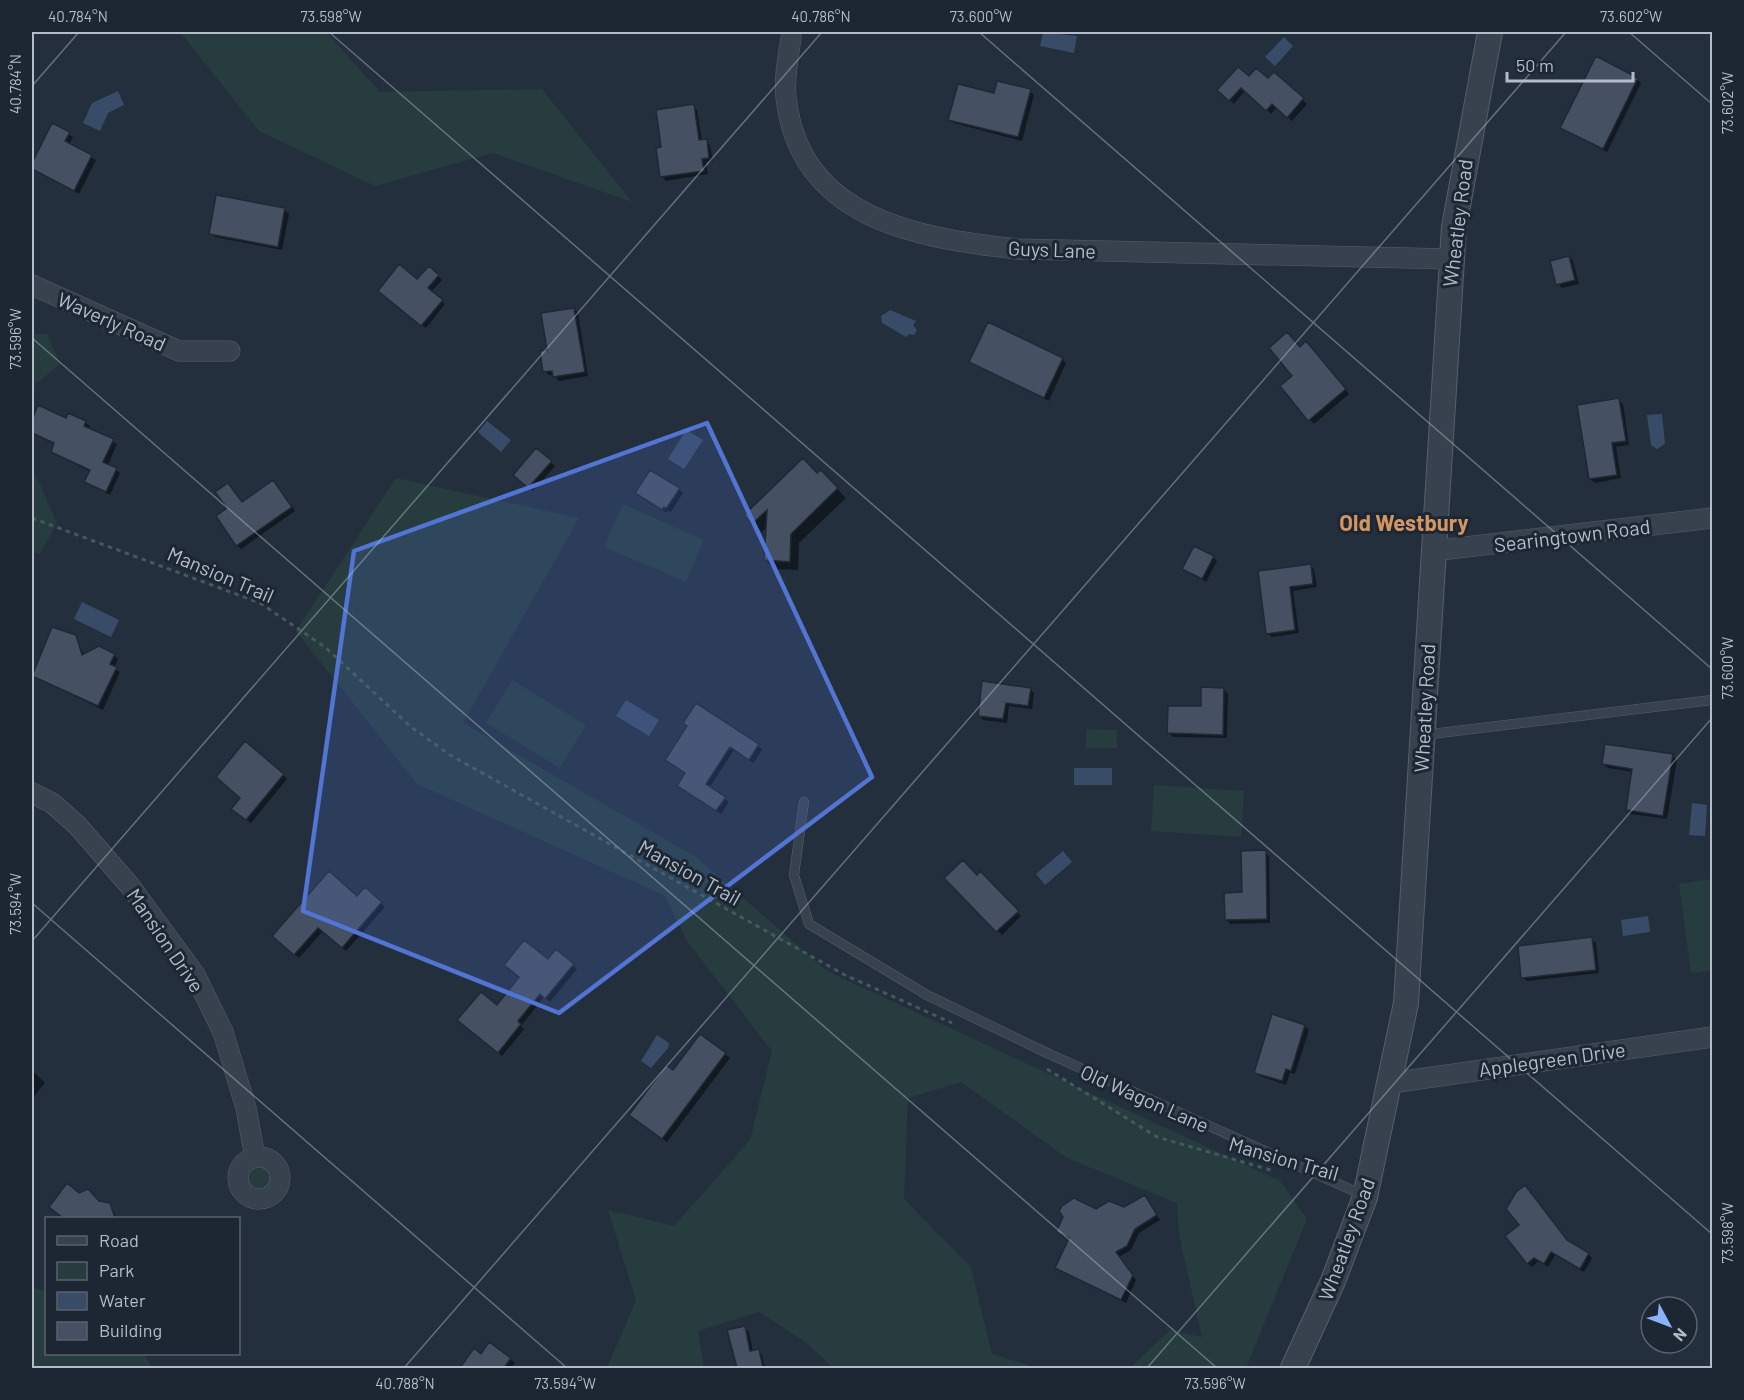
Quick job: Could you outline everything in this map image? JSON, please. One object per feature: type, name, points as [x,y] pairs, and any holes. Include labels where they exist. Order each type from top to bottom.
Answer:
[{"type":"street","name":"Wheatley Road","points":[[1293,1368],[1333,1281],[1365,1197],[1391,1083],[1406,1003],[1451,259],[1463,166],[1490,32]]},
{"type":"street","name":"Guys Lane","points":[[789,34],[786,97],[794,134],[805,159],[823,184],[835,195],[858,210],[896,227],[957,242],[1017,249],[1451,259]]},
{"type":"street","name":"Waverly Road","points":[[32,285],[179,351],[230,351]]},
{"type":"street","name":"Searingtown Road","points":[[1432,551],[1713,518]]},
{"type":"street","name":"Mansion Drive","points":[[32,793],[52,803],[77,825],[130,886],[195,975],[223,1032],[246,1108],[255,1157]]},
{"type":"street","name":"Applegreen Drive","points":[[1391,1083],[1713,1037]]},
{"type":"lane","points":[[1423,735],[1713,700]]},
{"type":"lane","name":"Old Wagon Lane","points":[[804,802],[794,875],[809,924],[927,995],[1047,1053],[1365,1197]]},
{"type":"path","name":"Mansion Trail","points":[[32,518],[260,603],[325,647],[411,727],[450,755],[844,975],[959,1026]]},
{"type":"path","name":"Mansion Trail","points":[[1041,1065],[1157,1137],[1277,1172]]},
{"type":"highlighted area","points":[[707,423],[872,777],[559,1013],[303,911],[354,551]]},
{"type":"green space","points":[[180,32],[326,32],[380,92],[542,89],[632,202],[493,153],[375,186],[259,131]]},
{"type":"green space","points":[[32,334],[47,334],[60,364],[32,387]]},
{"type":"green space","points":[[32,473],[38,480],[57,523],[40,554],[32,552]]},
{"type":"green space","points":[[396,478],[579,518],[463,723],[696,857],[827,971],[1280,1181],[1307,1219],[1246,1368],[1130,1368],[1170,1330],[1202,1337],[1179,1235],[1177,1203],[1067,1158],[961,1082],[908,1098],[904,1199],[971,1267],[992,1354],[1038,1368],[833,1368],[807,1343],[759,1312],[698,1331],[704,1368],[607,1368],[636,1300],[608,1210],[674,1226],[750,1140],[772,1051],[687,941],[665,896],[417,784],[296,631]]},
{"type":"green space","points":[[623,504],[704,540],[686,582],[604,547]]},
{"type":"green space","points":[[512,680],[586,725],[560,768],[486,723]]},
{"type":"green space","points":[[1086,729],[1117,730],[1117,748],[1086,748]]},
{"type":"green space","points":[[1154,785],[1244,791],[1241,837],[1151,831]]},
{"type":"green space","points":[[1712,879],[1712,970],[1691,973],[1679,884]]},
{"type":"green space","points":[[260,1165],[269,1169],[273,1178],[269,1187],[260,1191],[251,1187],[247,1178],[251,1169]]},
{"type":"green space","points":[[32,1288],[45,1291],[45,1355],[145,1355],[152,1368],[32,1368]]},
{"type":"water","points":[[1043,32],[1077,36],[1074,53],[1040,46]]},
{"type":"water","points":[[1284,37],[1293,46],[1275,66],[1265,57]]},
{"type":"water","points":[[118,91],[124,105],[108,113],[100,131],[83,123],[92,103]]},
{"type":"water","points":[[890,310],[916,321],[913,325],[917,330],[914,335],[909,334],[906,337],[882,323],[881,316]]},
{"type":"water","points":[[1662,414],[1665,444],[1657,449],[1651,445],[1647,415]]},
{"type":"water","points":[[487,421],[511,440],[501,452],[478,432]]},
{"type":"water","points":[[686,430],[703,440],[684,469],[668,459]]},
{"type":"water","points":[[82,602],[119,620],[111,637],[74,619]]},
{"type":"water","points":[[626,700],[659,720],[649,736],[616,716]]},
{"type":"water","points":[[1074,768],[1112,768],[1112,785],[1074,785]]},
{"type":"water","points":[[1692,803],[1707,805],[1705,836],[1689,835]]},
{"type":"water","points":[[1063,851],[1072,862],[1045,885],[1036,874]]},
{"type":"water","points":[[1648,916],[1650,932],[1623,936],[1621,920]]},
{"type":"water","points":[[657,1035],[669,1043],[668,1048],[651,1068],[641,1061]]},
{"type":"building","points":[[1596,56],[1638,78],[1603,149],[1560,128]]},
{"type":"building","points":[[1238,67],[1249,76],[1256,68],[1268,78],[1274,72],[1304,98],[1287,118],[1272,104],[1266,111],[1241,88],[1229,101],[1217,90]]},
{"type":"building","points":[[997,81],[1031,89],[1018,137],[948,120],[958,84],[994,93]]},
{"type":"building","points":[[694,104],[699,140],[707,139],[709,158],[702,159],[704,171],[660,177],[656,148],[661,147],[656,110]]},
{"type":"building","points":[[52,123],[70,132],[65,141],[92,155],[74,191],[32,169],[32,163]]},
{"type":"building","points":[[216,195],[285,208],[278,247],[209,234]]},
{"type":"building","points":[[1569,256],[1575,280],[1556,285],[1550,261]]},
{"type":"building","points":[[399,264],[417,279],[429,266],[439,275],[428,288],[443,300],[421,326],[378,291]]},
{"type":"building","points":[[574,308],[585,372],[553,377],[552,371],[543,372],[540,351],[547,350],[541,313]]},
{"type":"building","points":[[988,322],[1063,358],[1044,398],[969,362]]},
{"type":"building","points":[[1287,332],[1300,347],[1306,341],[1346,389],[1308,421],[1280,386],[1292,376],[1269,348]]},
{"type":"building","points":[[1619,398],[1626,441],[1612,443],[1617,475],[1589,479],[1577,405]]},
{"type":"building","points":[[38,405],[66,418],[68,413],[86,421],[84,426],[114,439],[103,462],[117,468],[106,492],[84,482],[90,470],[51,452],[54,443],[32,433],[32,420]]},
{"type":"building","points":[[536,448],[552,461],[528,488],[513,475]]},
{"type":"building","points":[[803,458],[817,473],[821,470],[838,488],[791,534],[790,562],[764,560],[767,510],[752,524],[744,515]]},
{"type":"building","points":[[650,470],[680,488],[666,509],[664,507],[662,510],[635,493]]},
{"type":"building","points":[[273,480],[292,507],[236,546],[216,516],[227,508],[215,492],[228,483],[242,502]]},
{"type":"building","points":[[1194,546],[1214,556],[1202,579],[1182,569]]},
{"type":"building","points":[[1311,564],[1313,584],[1290,587],[1295,630],[1266,634],[1258,571]]},
{"type":"building","points":[[52,627],[76,635],[82,655],[99,646],[115,654],[110,664],[117,667],[98,706],[32,676]]},
{"type":"building","points":[[982,681],[1031,688],[1028,706],[1006,703],[1003,719],[978,716]]},
{"type":"building","points":[[1201,687],[1224,688],[1223,735],[1167,733],[1168,706],[1201,706]]},
{"type":"building","points":[[696,703],[759,744],[749,760],[730,747],[706,784],[726,797],[716,811],[677,786],[685,773],[665,760],[687,726],[683,723]]},
{"type":"building","points":[[245,741],[284,774],[246,820],[231,809],[240,798],[216,777]]},
{"type":"building","points":[[1605,744],[1673,754],[1663,816],[1626,810],[1632,769],[1602,764]]},
{"type":"building","points":[[1266,850],[1267,919],[1225,920],[1224,893],[1242,892],[1241,851]]},
{"type":"building","points":[[963,860],[977,875],[980,871],[1019,911],[996,932],[944,878]]},
{"type":"building","points":[[329,871],[357,896],[365,887],[382,902],[342,948],[318,928],[294,955],[272,936]]},
{"type":"building","points":[[1592,937],[1596,970],[1521,978],[1518,946]]},
{"type":"building","points":[[524,940],[548,959],[556,949],[574,964],[545,999],[540,994],[518,1021],[521,1024],[498,1053],[457,1020],[481,992],[497,1005],[519,977],[504,965]]},
{"type":"building","points":[[1272,1014],[1305,1025],[1291,1071],[1286,1069],[1282,1081],[1254,1073]]},
{"type":"building","points":[[700,1034],[726,1053],[662,1139],[629,1115],[666,1065],[673,1070]]},
{"type":"building","points":[[67,1183],[79,1193],[88,1189],[99,1201],[110,1203],[115,1217],[62,1217],[49,1207]]},
{"type":"building","points":[[1525,1185],[1567,1240],[1589,1253],[1580,1269],[1551,1252],[1544,1264],[1534,1258],[1527,1264],[1505,1236],[1519,1225],[1506,1209],[1516,1192]]},
{"type":"building","points":[[1145,1195],[1157,1215],[1135,1229],[1127,1246],[1116,1252],[1133,1275],[1121,1300],[1055,1268],[1069,1238],[1056,1232],[1063,1217],[1059,1211],[1062,1206],[1074,1198],[1096,1209],[1109,1201],[1124,1207]]},
{"type":"building","points":[[745,1326],[750,1351],[759,1349],[763,1368],[737,1368],[727,1330]]},
{"type":"building","points":[[489,1342],[511,1358],[504,1368],[460,1368],[474,1348],[481,1354]]},
{"type":"district","name":"Old Westbury","points":[[1404,522]]}]
